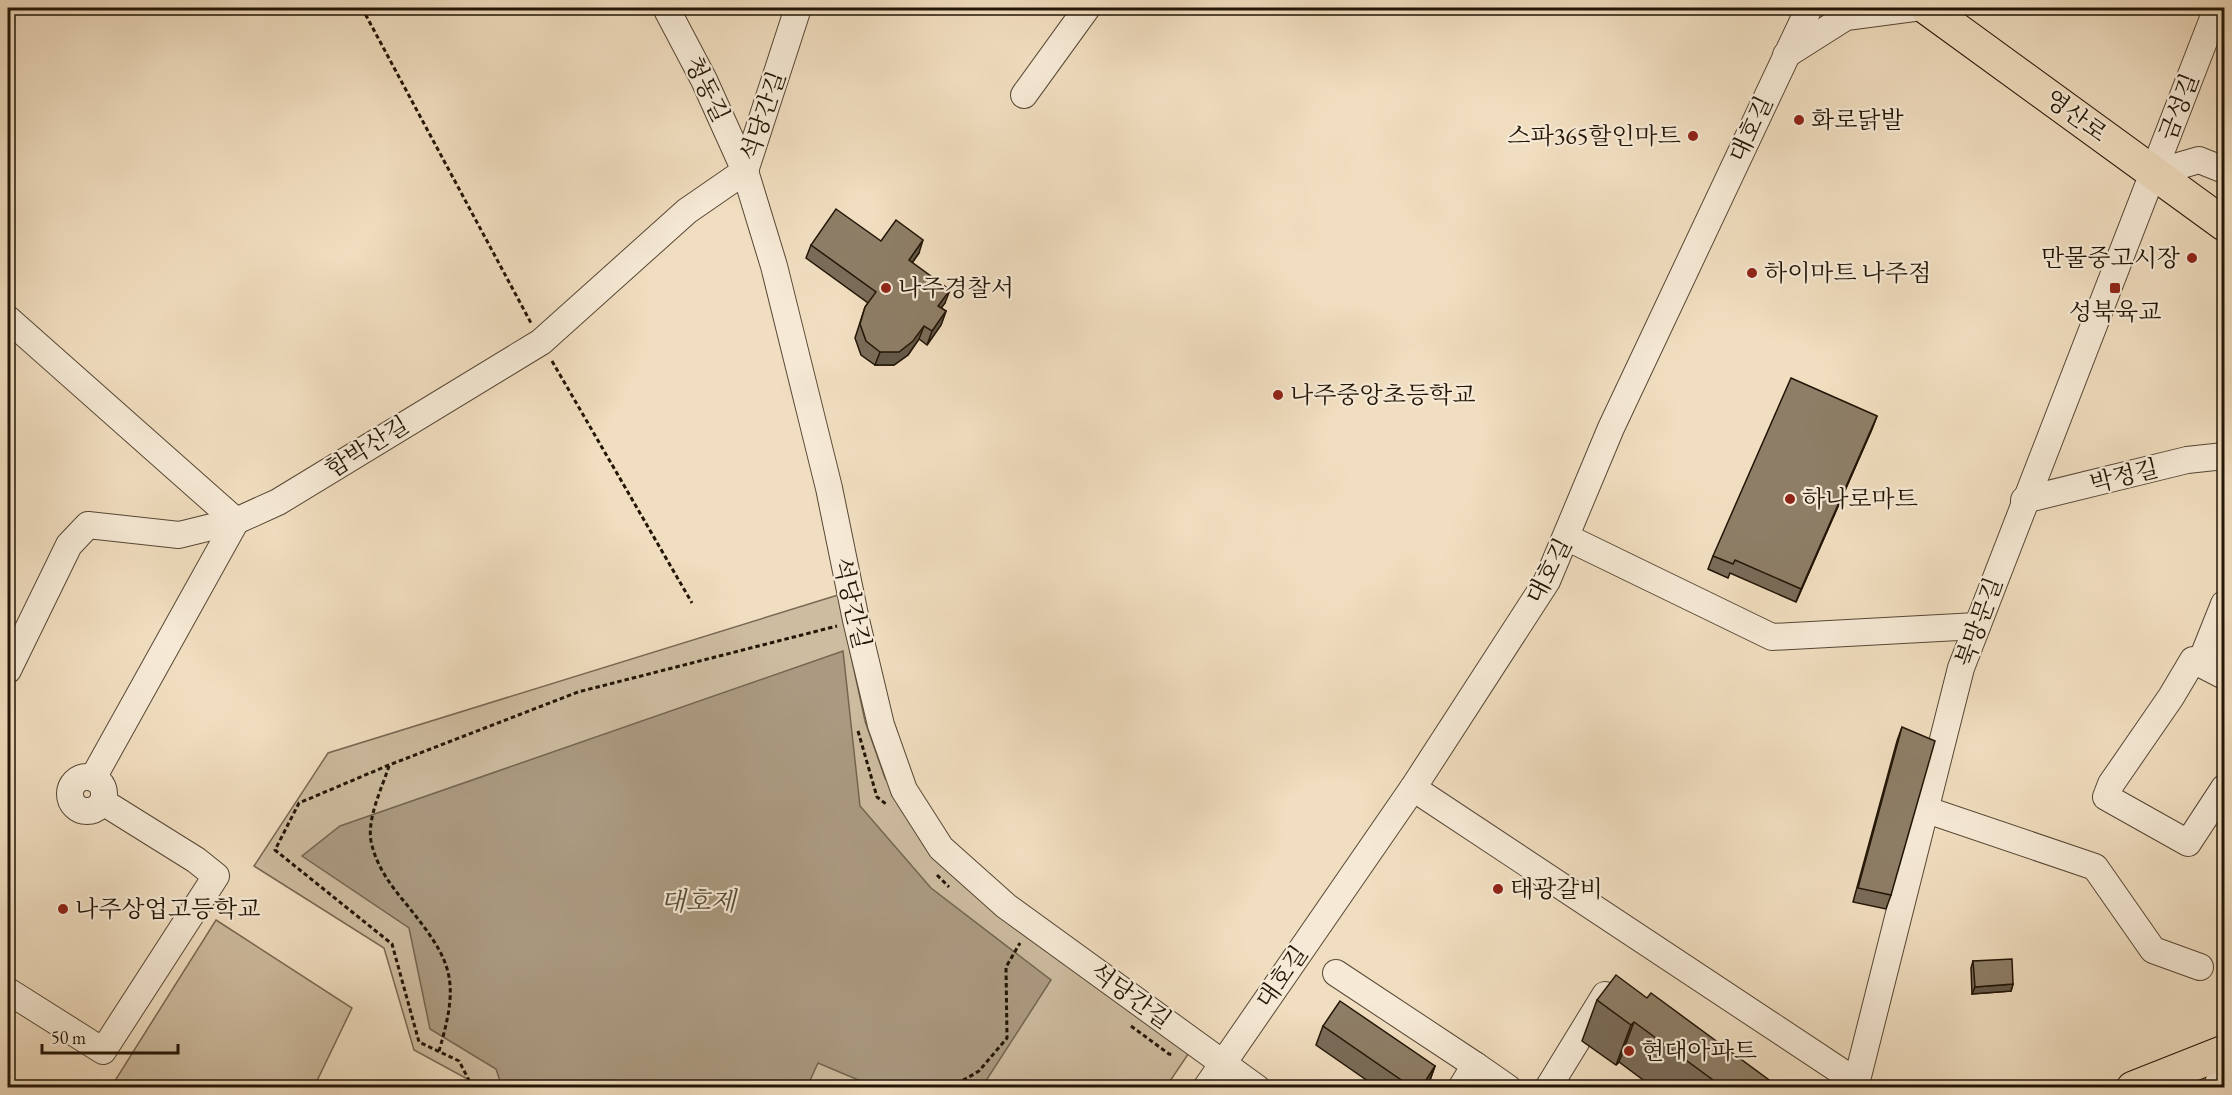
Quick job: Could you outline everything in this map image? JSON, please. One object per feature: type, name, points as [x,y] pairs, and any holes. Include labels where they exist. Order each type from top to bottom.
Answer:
[{"type":"main road","name":"영산로","points":[[1927,8],[2224,224]]},
{"type":"main road","points":[[2133,1088],[2222,1071]]},
{"type":"main road","points":[[2191,1088],[2222,1071]]},
{"type":"street","name":"청동길","points":[[666,8],[704,80],[745,171]]},
{"type":"street","name":"석당간길","points":[[798,8],[745,171],[774,266],[815,432],[855,620],[894,767],[922,820],[942,848],[1006,906],[1257,1088]]},
{"type":"street","points":[[1024,95],[1087,8]]},
{"type":"street","points":[[1786,56],[1795,8]]},
{"type":"street","name":"대호길","points":[[1206,1088],[1413,788],[1547,581],[1611,428],[1809,8]]},
{"type":"street","points":[[1786,56],[1846,18],[1914,8]]},
{"type":"street","name":"금성길","points":[[2154,173],[2217,8]]},
{"type":"street","points":[[2154,173],[2199,160],[2224,170]]},
{"type":"street","name":"함박산길","points":[[8,670],[69,545],[87,525],[179,535],[236,521],[278,502],[541,342],[687,211],[745,171]]},
{"type":"street","name":"북망문길","points":[[1856,1085],[1961,668],[2024,500],[2154,173]]},
{"type":"street","points":[[8,319],[236,521],[93,778],[99,781],[105,791],[103,802],[196,860],[216,876],[103,1051],[8,991]]},
{"type":"street","name":"박정길","points":[[2024,500],[2187,460],[2224,456]]},
{"type":"street","points":[[1566,537],[1772,637],[1977,626]]},
{"type":"street","points":[[2200,664],[2224,604]]},
{"type":"street","points":[[2224,676],[2193,660],[2171,697],[2111,784],[2106,797],[2188,843],[2224,788]]},
{"type":"street","points":[[1413,788],[1856,1085]]},
{"type":"street","points":[[1924,810],[2095,867],[2153,950],[2200,967]]},
{"type":"street","points":[[1336,973],[1508,1088]]},
{"type":"street","points":[[1548,1088],[1605,995],[1625,1009]]},
{"type":"street","points":[[1461,1088],[1475,1065]]},
{"type":"path","points":[[362,8],[541,342],[692,603]]},
{"type":"path","points":[[473,1088],[459,1061],[419,1042],[392,944],[275,850],[299,803],[389,765],[578,693],[855,620]]},
{"type":"path","points":[[389,765],[374,814],[371,840],[390,886],[445,957],[452,992],[439,1051]]},
{"type":"path","points":[[950,1088],[979,1071],[1007,1038],[1006,968],[1021,942]]},
{"type":"shaded area","name":"대호제","points":[[838,595],[865,721],[885,778],[905,811],[1193,1047],[1166,1087],[475,1087],[473,1082],[414,1050],[384,948],[254,866],[328,753]]},
{"type":"shaded area","points":[[216,920],[352,1008],[314,1087],[111,1087]]},
{"type":"water","name":"대호제","points":[[843,651],[860,806],[931,888],[1051,980],[982,1087],[937,1087],[933,1085],[875,1087],[818,1063],[807,1087],[502,1087],[496,1069],[430,1029],[409,928],[302,856],[340,826]]},
{"type":"building","name":"나주경찰서","points":[[836,209],[881,241],[896,220],[923,240],[909,260],[950,290],[938,306],[946,311],[932,331],[924,326],[913,341],[899,352],[880,352],[866,341],[860,324],[865,307],[876,292],[811,245]]},
{"type":"building","name":"하나로마트","points":[[1791,378],[1877,416],[1801,589],[1735,560],[1733,564],[1713,556]]},
{"type":"building","points":[[1902,727],[1935,741],[1891,895],[1858,888]]},
{"type":"building","points":[[2012,959],[2013,984],[1975,987],[1973,961]]},
{"type":"building","points":[[1616,975],[1647,998],[1651,993],[1780,1088],[1724,1088],[1634,1022],[1631,1025],[1597,1000]]},
{"type":"building","points":[[1340,1001],[1435,1066],[1421,1088],[1413,1088],[1323,1026]]},
{"type":"place","name":"화로닭발","points":[[1799,120]]},
{"type":"place","name":"스파365할인마트","points":[[1693,136]]},
{"type":"place","name":"만물중고시장","points":[[2192,258]]},
{"type":"place","name":"하이마트 나주점","points":[[1752,273]]},
{"type":"place","name":"나주경찰서","points":[[886,288]]},
{"type":"place","name":"성북육교","points":[[2115,288]]},
{"type":"place","name":"나주중앙초등학교","points":[[1278,395]]},
{"type":"place","name":"하나로마트","points":[[1790,499]]},
{"type":"place","name":"태광갈비","points":[[1498,889]]},
{"type":"place","name":"나주상업고등학교","points":[[63,909]]},
{"type":"place","name":"현대아파트","points":[[1629,1051]]}]
